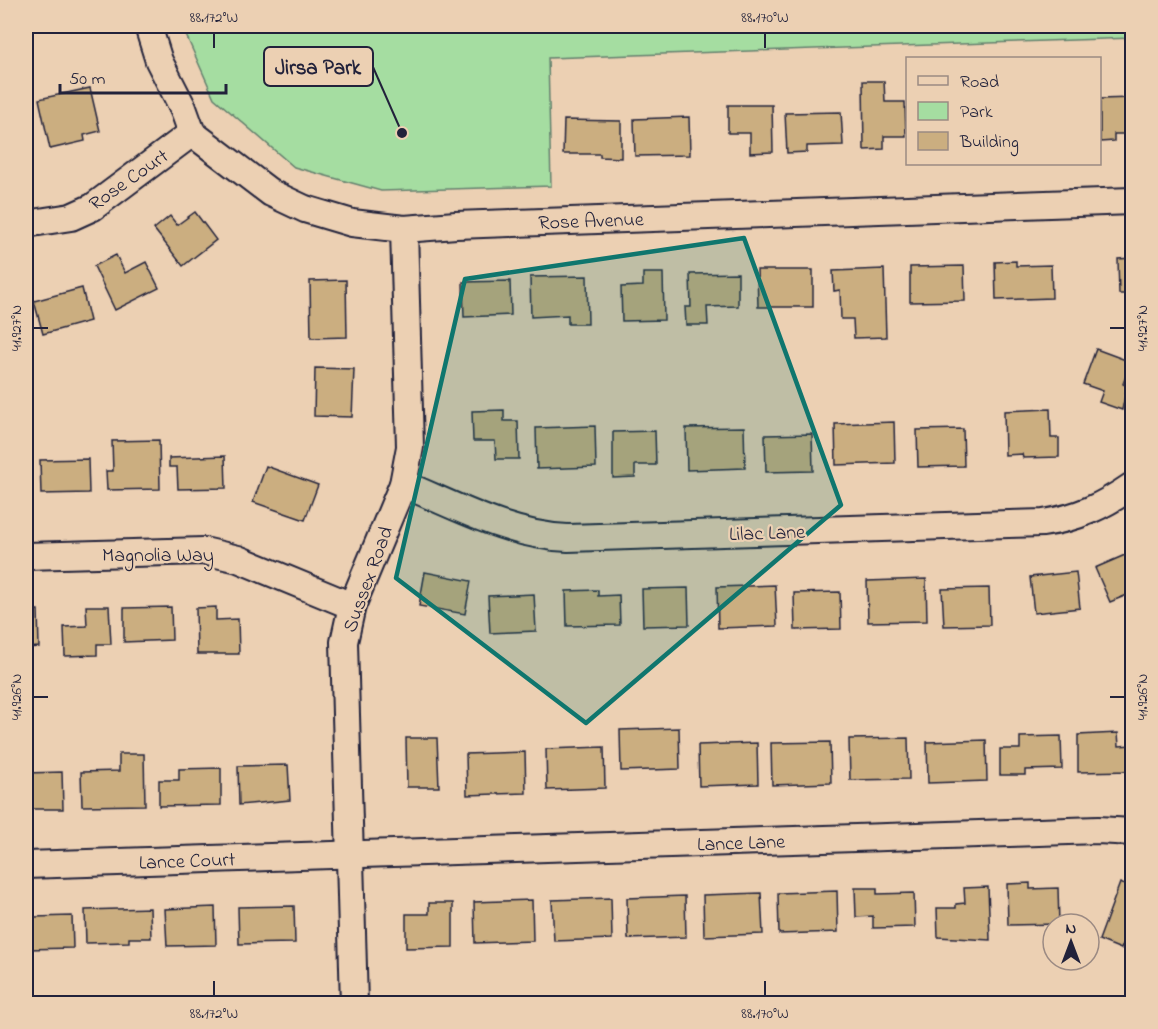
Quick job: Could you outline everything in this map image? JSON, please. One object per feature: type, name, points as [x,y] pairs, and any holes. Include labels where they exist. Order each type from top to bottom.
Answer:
[{"type":"street","points":[[148,26],[159,61],[183,108],[192,133]]},
{"type":"street","name":"Rose Court","points":[[26,224],[71,217],[93,207],[192,133]]},
{"type":"street","name":"Rose Avenue","points":[[192,133],[253,181],[305,209],[352,223],[404,229],[456,225],[1132,201]]},
{"type":"street","name":"Sussex Road","points":[[354,1004],[344,642],[352,606],[403,484],[411,434],[404,229]]},
{"type":"street","name":"Lilac Lane","points":[[403,484],[522,532],[546,537],[568,538],[1042,523],[1083,515],[1109,502],[1132,486]]},
{"type":"street","name":"Magnolia Way","points":[[26,556],[204,551],[238,559],[352,606]]},
{"type":"street","name":"Lance Lane","points":[[349,855],[1098,830],[1132,832]]},
{"type":"street","name":"Lance Court","points":[[26,865],[349,855]]},
{"type":"highlighted area","points":[[744,238],[841,505],[586,723],[396,578],[465,279]]},
{"type":"green space","points":[[182,26],[1132,26],[1132,38],[548,58],[551,186],[381,191],[294,167],[214,98]]},
{"type":"building","points":[[863,81],[884,81],[885,102],[905,102],[906,136],[884,136],[884,149],[864,150]]},
{"type":"building","points":[[90,88],[100,131],[84,135],[85,141],[50,149],[39,99]]},
{"type":"building","points":[[1132,98],[1132,134],[1114,134],[1114,141],[1101,142],[1101,99]]},
{"type":"building","points":[[728,105],[772,105],[773,152],[750,153],[750,133],[728,133]]},
{"type":"building","points":[[841,112],[843,145],[807,146],[807,152],[787,153],[785,113]]},
{"type":"building","points":[[689,117],[690,155],[635,156],[634,119]]},
{"type":"building","points":[[564,120],[621,121],[621,158],[600,157],[600,154],[563,154]]},
{"type":"building","points":[[195,212],[216,240],[183,266],[154,229],[170,216],[177,225]]},
{"type":"building","points":[[116,255],[125,273],[146,262],[159,288],[115,310],[94,266]]},
{"type":"building","points":[[1132,258],[1132,304],[1130,304],[1130,294],[1119,294],[1118,259]]},
{"type":"building","points":[[1016,261],[1016,266],[1051,265],[1052,298],[996,300],[995,262]]},
{"type":"building","points":[[964,266],[965,301],[910,302],[910,267]]},
{"type":"building","points":[[884,269],[886,337],[854,338],[853,319],[841,319],[840,290],[834,291],[833,271]]},
{"type":"building","points":[[757,270],[813,270],[813,307],[758,307]]},
{"type":"building","points":[[643,273],[663,273],[664,320],[622,321],[621,287],[643,286]]},
{"type":"building","points":[[738,273],[738,306],[707,307],[708,325],[686,325],[685,307],[691,307],[690,274]]},
{"type":"building","points":[[587,276],[588,324],[568,324],[568,315],[531,317],[530,277]]},
{"type":"building","points":[[346,280],[347,337],[311,338],[310,281]]},
{"type":"building","points":[[510,281],[511,315],[464,317],[463,282]]},
{"type":"building","points":[[82,288],[90,321],[43,334],[34,301]]},
{"type":"building","points":[[1096,349],[1131,362],[1123,384],[1127,386],[1122,410],[1099,402],[1103,391],[1083,384]]},
{"type":"building","points":[[315,368],[354,369],[352,417],[314,416]]},
{"type":"building","points":[[1050,409],[1051,438],[1059,438],[1059,457],[1023,458],[1022,454],[1005,455],[1004,411]]},
{"type":"building","points":[[504,410],[504,421],[518,421],[519,459],[496,459],[495,441],[473,441],[472,411]]},
{"type":"building","points":[[894,422],[895,463],[836,465],[835,424]]},
{"type":"building","points":[[595,426],[596,467],[537,469],[536,428]]},
{"type":"building","points":[[744,427],[745,468],[687,470],[686,428]]},
{"type":"building","points":[[963,429],[964,466],[918,467],[917,430]]},
{"type":"building","points":[[655,431],[656,465],[635,465],[635,477],[613,478],[613,432]]},
{"type":"building","points":[[812,434],[813,471],[766,472],[765,435]]},
{"type":"building","points":[[159,440],[160,489],[107,490],[106,471],[113,471],[112,441]]},
{"type":"building","points":[[225,456],[226,488],[178,489],[177,467],[169,467],[169,458]]},
{"type":"building","points":[[88,459],[89,493],[41,494],[40,460]]},
{"type":"building","points":[[266,466],[318,485],[305,520],[253,502]]},
{"type":"building","points":[[1132,552],[1132,593],[1110,602],[1095,568]]},
{"type":"building","points":[[425,572],[471,581],[465,614],[419,606]]},
{"type":"building","points":[[1076,572],[1080,608],[1034,613],[1030,577]]},
{"type":"building","points":[[926,579],[927,621],[868,622],[867,581]]},
{"type":"building","points":[[775,585],[777,626],[718,628],[717,587]]},
{"type":"building","points":[[688,588],[689,625],[643,626],[642,589]]},
{"type":"building","points":[[989,588],[990,625],[944,626],[942,589]]},
{"type":"building","points":[[598,590],[598,596],[619,595],[620,625],[567,626],[566,591]]},
{"type":"building","points":[[840,592],[841,629],[795,630],[794,593]]},
{"type":"building","points":[[534,594],[536,631],[490,633],[488,596]]},
{"type":"building","points":[[86,606],[109,606],[111,644],[97,644],[97,655],[65,656],[64,627],[87,626]]},
{"type":"building","points":[[171,607],[172,640],[124,642],[124,608]]},
{"type":"building","points":[[216,607],[216,620],[238,619],[239,654],[197,654],[196,608]]},
{"type":"building","points":[[26,610],[38,610],[39,647],[26,648]]},
{"type":"building","points":[[679,728],[680,769],[621,771],[620,730]]},
{"type":"building","points":[[1118,733],[1119,746],[1132,745],[1132,771],[1078,772],[1078,735]]},
{"type":"building","points":[[1061,736],[1062,769],[1025,770],[1025,775],[1000,775],[1000,749],[1020,749],[1020,737]]},
{"type":"building","points":[[406,738],[437,738],[439,787],[407,787]]},
{"type":"building","points":[[908,738],[909,779],[850,780],[849,739]]},
{"type":"building","points":[[986,740],[987,781],[928,783],[927,742]]},
{"type":"building","points":[[830,742],[831,783],[772,785],[771,743]]},
{"type":"building","points":[[757,743],[758,784],[699,786],[698,745]]},
{"type":"building","points":[[604,747],[605,788],[547,790],[546,749]]},
{"type":"building","points":[[525,752],[526,793],[467,795],[466,754]]},
{"type":"building","points":[[119,754],[144,754],[145,805],[82,806],[81,772],[119,771]]},
{"type":"building","points":[[288,765],[290,800],[239,805],[238,766]]},
{"type":"building","points":[[221,768],[221,805],[159,806],[159,780],[179,780],[179,769]]},
{"type":"building","points":[[62,772],[63,809],[26,809],[26,773]]},
{"type":"building","points":[[1030,883],[1030,889],[1058,888],[1059,912],[1041,912],[1041,924],[1008,925],[1007,884]]},
{"type":"building","points":[[1120,883],[1132,888],[1132,942],[1125,939],[1121,949],[1101,941],[1101,935]]},
{"type":"building","points":[[988,887],[990,940],[938,937],[937,908],[956,908],[956,904],[965,903],[964,888]]},
{"type":"building","points":[[855,888],[877,888],[877,894],[914,893],[915,927],[873,928],[873,916],[856,917]]},
{"type":"building","points":[[837,891],[838,932],[779,934],[778,893]]},
{"type":"building","points":[[761,893],[763,934],[704,936],[703,895]]},
{"type":"building","points":[[685,896],[686,937],[628,939],[627,898]]},
{"type":"building","points":[[611,898],[612,939],[554,941],[552,900]]},
{"type":"building","points":[[532,900],[533,941],[475,943],[474,902]]},
{"type":"building","points":[[429,903],[453,903],[453,947],[406,948],[406,914],[429,914]]},
{"type":"building","points":[[294,906],[295,943],[239,944],[238,907]]},
{"type":"building","points":[[215,907],[216,945],[167,946],[165,909]]},
{"type":"building","points":[[150,908],[151,938],[129,938],[129,942],[86,943],[85,910]]},
{"type":"building","points":[[26,913],[33,913],[34,917],[72,916],[73,948],[26,949]]},
{"type":"place","name":"Jirsa Park","points":[[402,133]]}]
